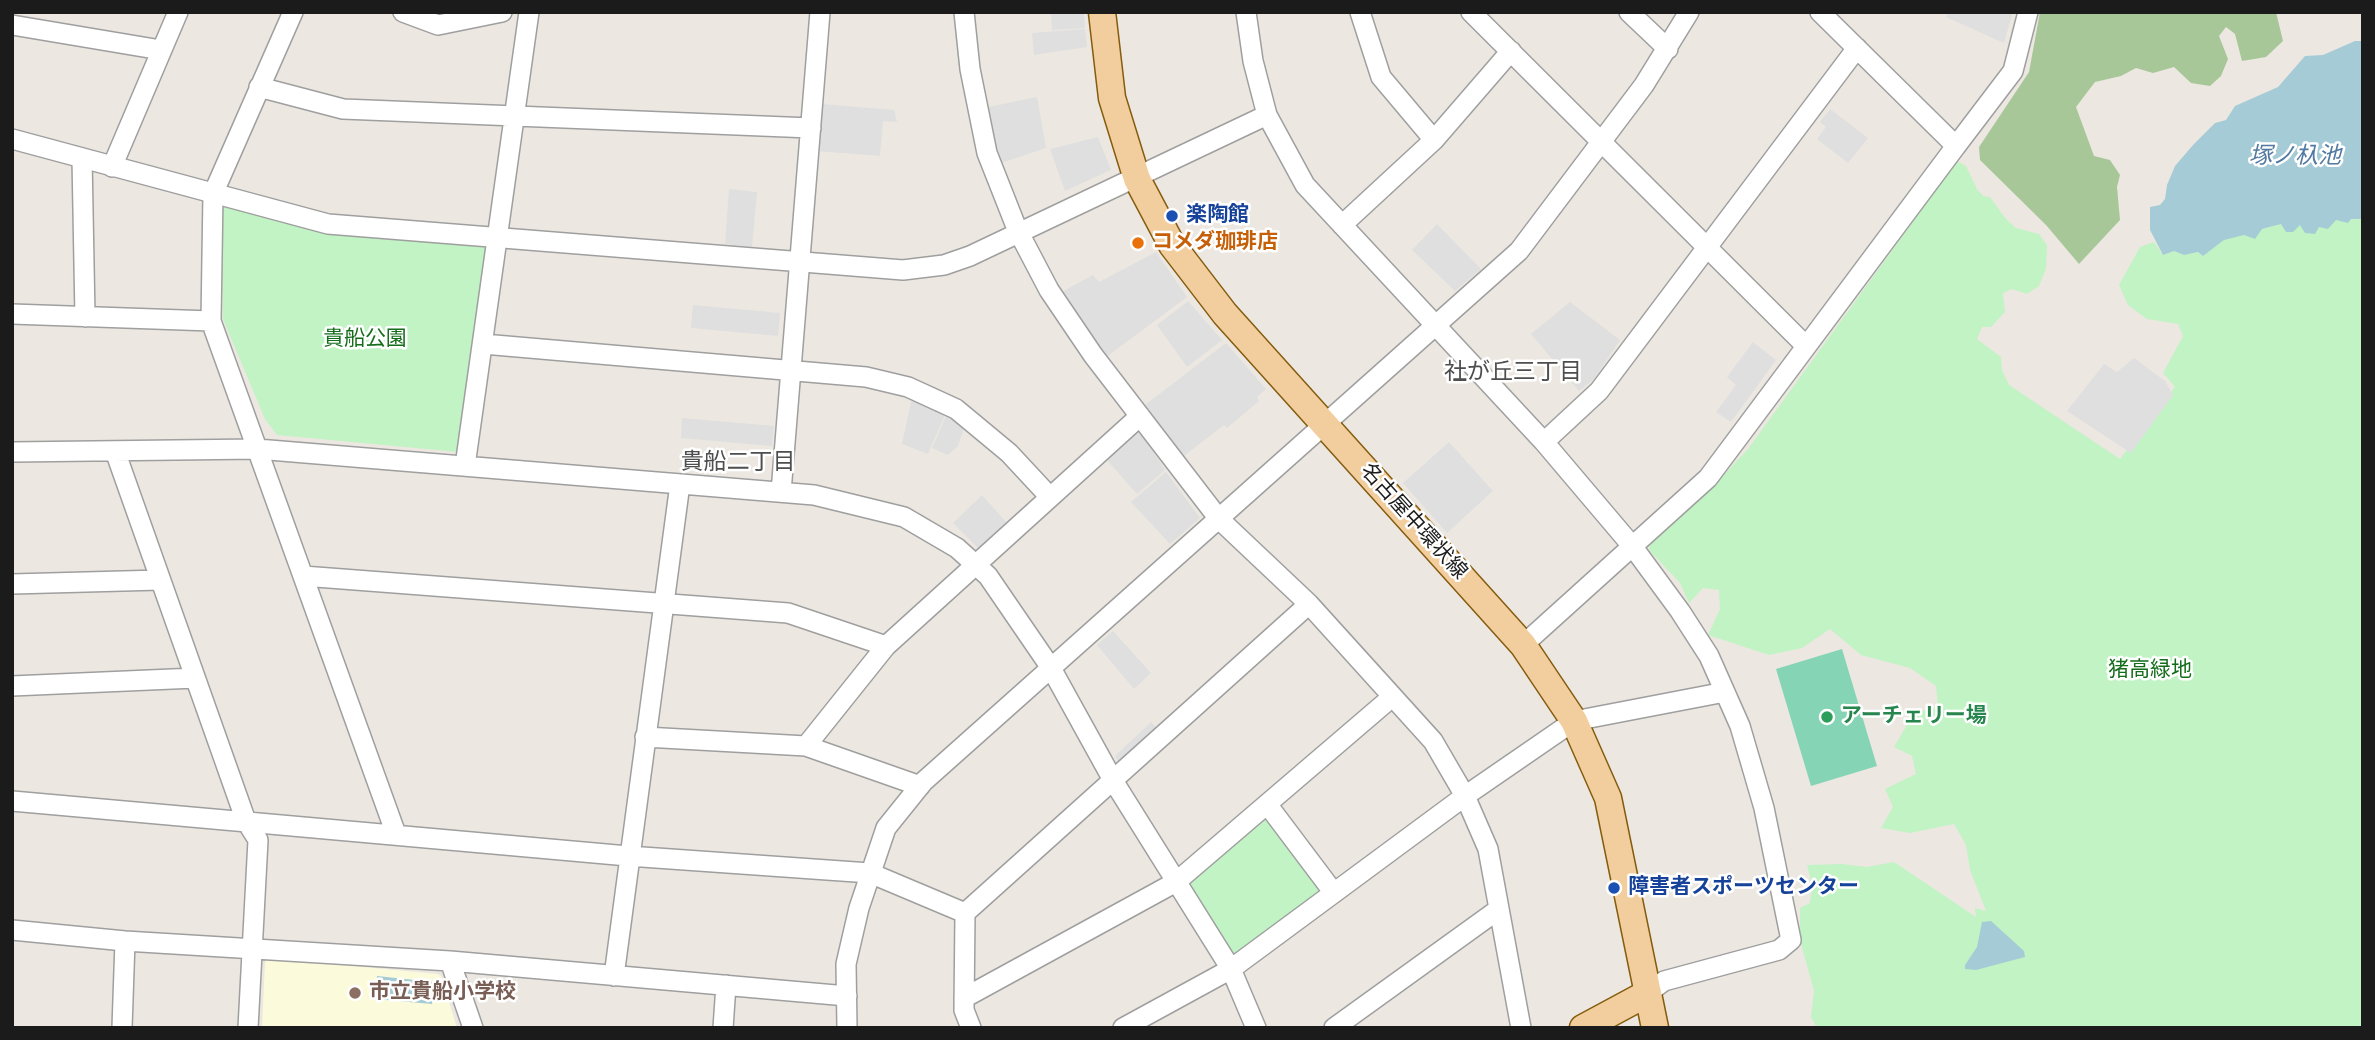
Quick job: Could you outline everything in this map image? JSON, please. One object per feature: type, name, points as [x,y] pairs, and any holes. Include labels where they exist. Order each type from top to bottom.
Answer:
[{"type":"main road","name":"名古屋中環状線","points":[[1102,12],[1112,98],[1137,179],[1172,244],[1225,314],[1327,424],[1523,645],[1574,721],[1608,798],[1655,1028]]},
{"type":"main road","points":[[1583,1028],[1648,993]]},
{"type":"street","points":[[113,167],[178,12]]},
{"type":"street","points":[[293,12],[213,194],[211,321],[396,834]]},
{"type":"street","points":[[403,12],[438,25],[502,12]]},
{"type":"street","points":[[465,466],[529,12]]},
{"type":"street","points":[[781,492],[820,12]]},
{"type":"street","points":[[964,12],[970,69],[987,153],[1018,232],[1049,290],[1219,519],[1310,604],[1433,741],[1465,796],[1488,849],[1521,1028]]},
{"type":"street","points":[[1247,12],[1253,61],[1267,114],[1304,185],[1544,442],[1633,547],[1709,656],[1740,726],[1759,787],[1791,940],[1779,950],[1664,981],[1648,993]]},
{"type":"street","points":[[1360,12],[1381,77],[1434,140]]},
{"type":"street","points":[[1471,12],[1806,346]]},
{"type":"street","points":[[1629,12],[1668,49]]},
{"type":"street","points":[[846,1028],[846,964],[859,908],[886,828],[920,786],[1519,251],[1668,49],[1689,12]]},
{"type":"street","points":[[1820,12],[1956,146]]},
{"type":"street","points":[[1523,645],[1708,478],[2012,71],[2028,12]]},
{"type":"street","points":[[12,25],[161,50]]},
{"type":"street","points":[[1544,442],[1600,391],[1857,48]]},
{"type":"street","points":[[1342,225],[1434,140],[1511,51]]},
{"type":"street","points":[[259,88],[343,109],[811,128]]},
{"type":"street","points":[[12,139],[328,224],[902,270],[944,265],[971,256],[1137,179],[1267,114]]},
{"type":"street","points":[[82,158],[85,317]]},
{"type":"street","points":[[12,314],[211,321]]},
{"type":"street","points":[[483,344],[866,377],[898,384],[956,409],[1009,453],[1049,496]]},
{"type":"street","points":[[806,746],[886,646],[1140,416]]},
{"type":"street","points":[[12,452],[257,449],[814,495],[904,517],[957,548],[988,576],[1051,668],[1114,782],[1231,969],[1255,1028]]},
{"type":"street","points":[[115,450],[246,821],[258,840],[248,1028]]},
{"type":"street","points":[[614,976],[680,484]]},
{"type":"street","points":[[303,576],[788,614],[886,646]]},
{"type":"street","points":[[12,584],[160,580]]},
{"type":"street","points":[[971,1028],[964,1010],[965,913],[1310,604]]},
{"type":"street","points":[[12,686],[195,678]]},
{"type":"street","points":[[1123,1028],[1231,969],[1465,796],[1574,721],[1725,692]]},
{"type":"street","points":[[964,998],[1176,882],[1392,697]]},
{"type":"street","points":[[645,737],[806,746],[920,786]]},
{"type":"street","points":[[12,801],[628,856],[870,873],[965,913]]},
{"type":"street","points":[[1267,804],[1334,893]]},
{"type":"street","points":[[1334,1028],[1499,909]]},
{"type":"street","points":[[12,930],[125,941],[450,961],[846,996]]},
{"type":"street","points":[[122,1028],[125,941]]},
{"type":"street","points":[[450,961],[473,1028]]},
{"type":"street","points":[[723,1028],[726,985]]},
{"type":"shaded area","points":[[1051,12],[1084,12],[1085,28],[1052,30]]},
{"type":"shaded area","points":[[1948,12],[2013,12],[2004,43],[1946,17]]},
{"type":"shaded area","points":[[1085,29],[1087,47],[1034,55],[1032,33]]},
{"type":"shaded area","points":[[1037,97],[1046,148],[1001,163],[984,108]]},
{"type":"shaded area","points":[[822,104],[894,110],[897,122],[883,121],[880,156],[817,151]]},
{"type":"shaded area","points":[[1830,109],[1868,138],[1848,163],[1817,139],[1826,127],[1820,122]]},
{"type":"shaded area","points":[[1098,137],[1111,170],[1065,191],[1050,149]]},
{"type":"shaded area","points":[[729,189],[757,192],[752,247],[725,244]]},
{"type":"shaded area","points":[[1437,224],[1481,269],[1455,291],[1412,250]]},
{"type":"shaded area","points":[[1156,252],[1187,297],[1105,358],[1060,293],[1093,275],[1099,282]]},
{"type":"shaded area","points":[[1188,301],[1222,340],[1187,367],[1157,325]]},
{"type":"shaded area","points":[[1570,302],[1620,340],[1594,379],[1579,391],[1531,334]]},
{"type":"shaded area","points":[[693,305],[780,313],[778,336],[691,328]]},
{"type":"shaded area","points":[[1753,342],[1776,360],[1731,422],[1716,412],[1736,385],[1727,377]]},
{"type":"shaded area","points":[[1226,343],[1266,389],[1257,397],[1259,401],[1227,428],[1224,425],[1180,459],[1141,408]]},
{"type":"shaded area","points":[[2134,358],[2165,381],[2173,395],[2131,453],[2067,411],[2104,364],[2117,372]]},
{"type":"shaded area","points":[[912,398],[945,415],[928,454],[902,444]]},
{"type":"shaded area","points":[[946,416],[964,428],[958,446],[948,455],[932,448]]},
{"type":"shaded area","points":[[682,418],[774,426],[772,446],[681,438]]},
{"type":"shaded area","points":[[1135,434],[1142,434],[1165,470],[1137,494],[1105,458]]},
{"type":"shaded area","points":[[1449,442],[1493,491],[1447,533],[1403,483]]},
{"type":"shaded area","points":[[1166,472],[1200,518],[1170,544],[1131,502]]},
{"type":"shaded area","points":[[982,495],[1008,524],[980,550],[953,523]]},
{"type":"shaded area","points":[[1113,631],[1151,673],[1134,689],[1097,645]]},
{"type":"shaded area","points":[[1151,722],[1158,729],[1119,764],[1115,756]]},
{"type":"shaded area","name":"市立貴船小学校","points":[[268,958],[437,974],[441,976],[457,1028],[262,1028],[265,963]]},
{"type":"green space","points":[[2040,12],[2276,12],[2283,41],[2266,57],[2242,61],[2235,34],[2226,27],[2219,36],[2228,59],[2221,76],[2210,86],[2191,83],[2174,67],[2153,73],[2136,68],[2121,76],[2095,82],[2076,107],[2094,156],[2110,160],[2120,175],[2117,187],[2120,220],[2079,264],[2046,225],[1980,160],[1979,147],[2029,72]]},
{"type":"green space","name":"猪高緑地","points":[[1957,161],[1966,166],[1977,189],[1983,196],[1990,197],[2006,219],[2016,228],[2039,234],[2047,245],[2046,269],[2039,286],[2027,294],[2012,289],[2003,293],[2005,312],[1991,327],[1982,327],[1977,339],[2001,357],[2002,370],[2009,385],[2120,459],[2175,387],[2163,373],[2183,336],[2178,324],[2147,319],[2128,305],[2119,285],[2140,247],[2154,242],[2163,255],[2174,251],[2184,255],[2199,252],[2203,256],[2223,240],[2281,224],[2286,232],[2300,225],[2319,227],[2336,220],[2363,219],[2363,1028],[1817,1028],[1811,1017],[1814,991],[1800,940],[1800,908],[1810,903],[1812,884],[1807,865],[1842,864],[1867,867],[1894,862],[1976,917],[1975,908],[1986,911],[1970,870],[1966,845],[1954,824],[1910,833],[1881,828],[1893,807],[1885,789],[1916,774],[1912,756],[1894,747],[1914,713],[1938,707],[1936,686],[1910,668],[1861,655],[1830,629],[1802,648],[1769,655],[1708,635],[1720,609],[1719,590],[1703,588],[1689,603],[1680,583],[1649,550],[1651,540],[1719,480],[1748,449]]},
{"type":"green space","name":"貴船公園","points":[[222,205],[328,234],[486,246],[458,452],[277,435],[265,419],[223,319]]},
{"type":"green space","name":"アーチェリー場","points":[[1842,649],[1877,766],[1811,786],[1776,669]]},
{"type":"green space","points":[[1266,816],[1322,891],[1234,957],[1186,882]]},
{"type":"water","name":"塚ノ杁池","points":[[2355,41],[2363,41],[2363,219],[2351,219],[2348,223],[2336,220],[2328,229],[2319,227],[2315,234],[2305,233],[2300,225],[2293,232],[2286,232],[2281,224],[2262,229],[2255,239],[2244,235],[2224,240],[2203,256],[2198,252],[2184,255],[2174,251],[2163,255],[2150,230],[2150,207],[2160,205],[2165,199],[2167,185],[2175,166],[2193,145],[2215,123],[2226,120],[2235,106],[2278,87],[2305,56],[2323,55]]},
{"type":"water","points":[[1991,921],[2024,951],[2025,957],[1976,970],[1965,969],[1977,947],[1982,922]]},
{"type":"water","points":[[377,976],[434,982],[432,1004],[375,999]]},
{"type":"place","name":"楽陶館","points":[[1172,216]]},
{"type":"place","name":"コメダ珈琲店","points":[[1138,243]]},
{"type":"place","name":"アーチェリー場","points":[[1827,717]]},
{"type":"place","name":"障害者スポーツセンター","points":[[1614,888]]},
{"type":"place","name":"市立貴船小学校","points":[[355,993]]},
{"type":"district","name":"社が丘三丁目","points":[[1513,373]]},
{"type":"district","name":"貴船二丁目","points":[[738,463]]}]
